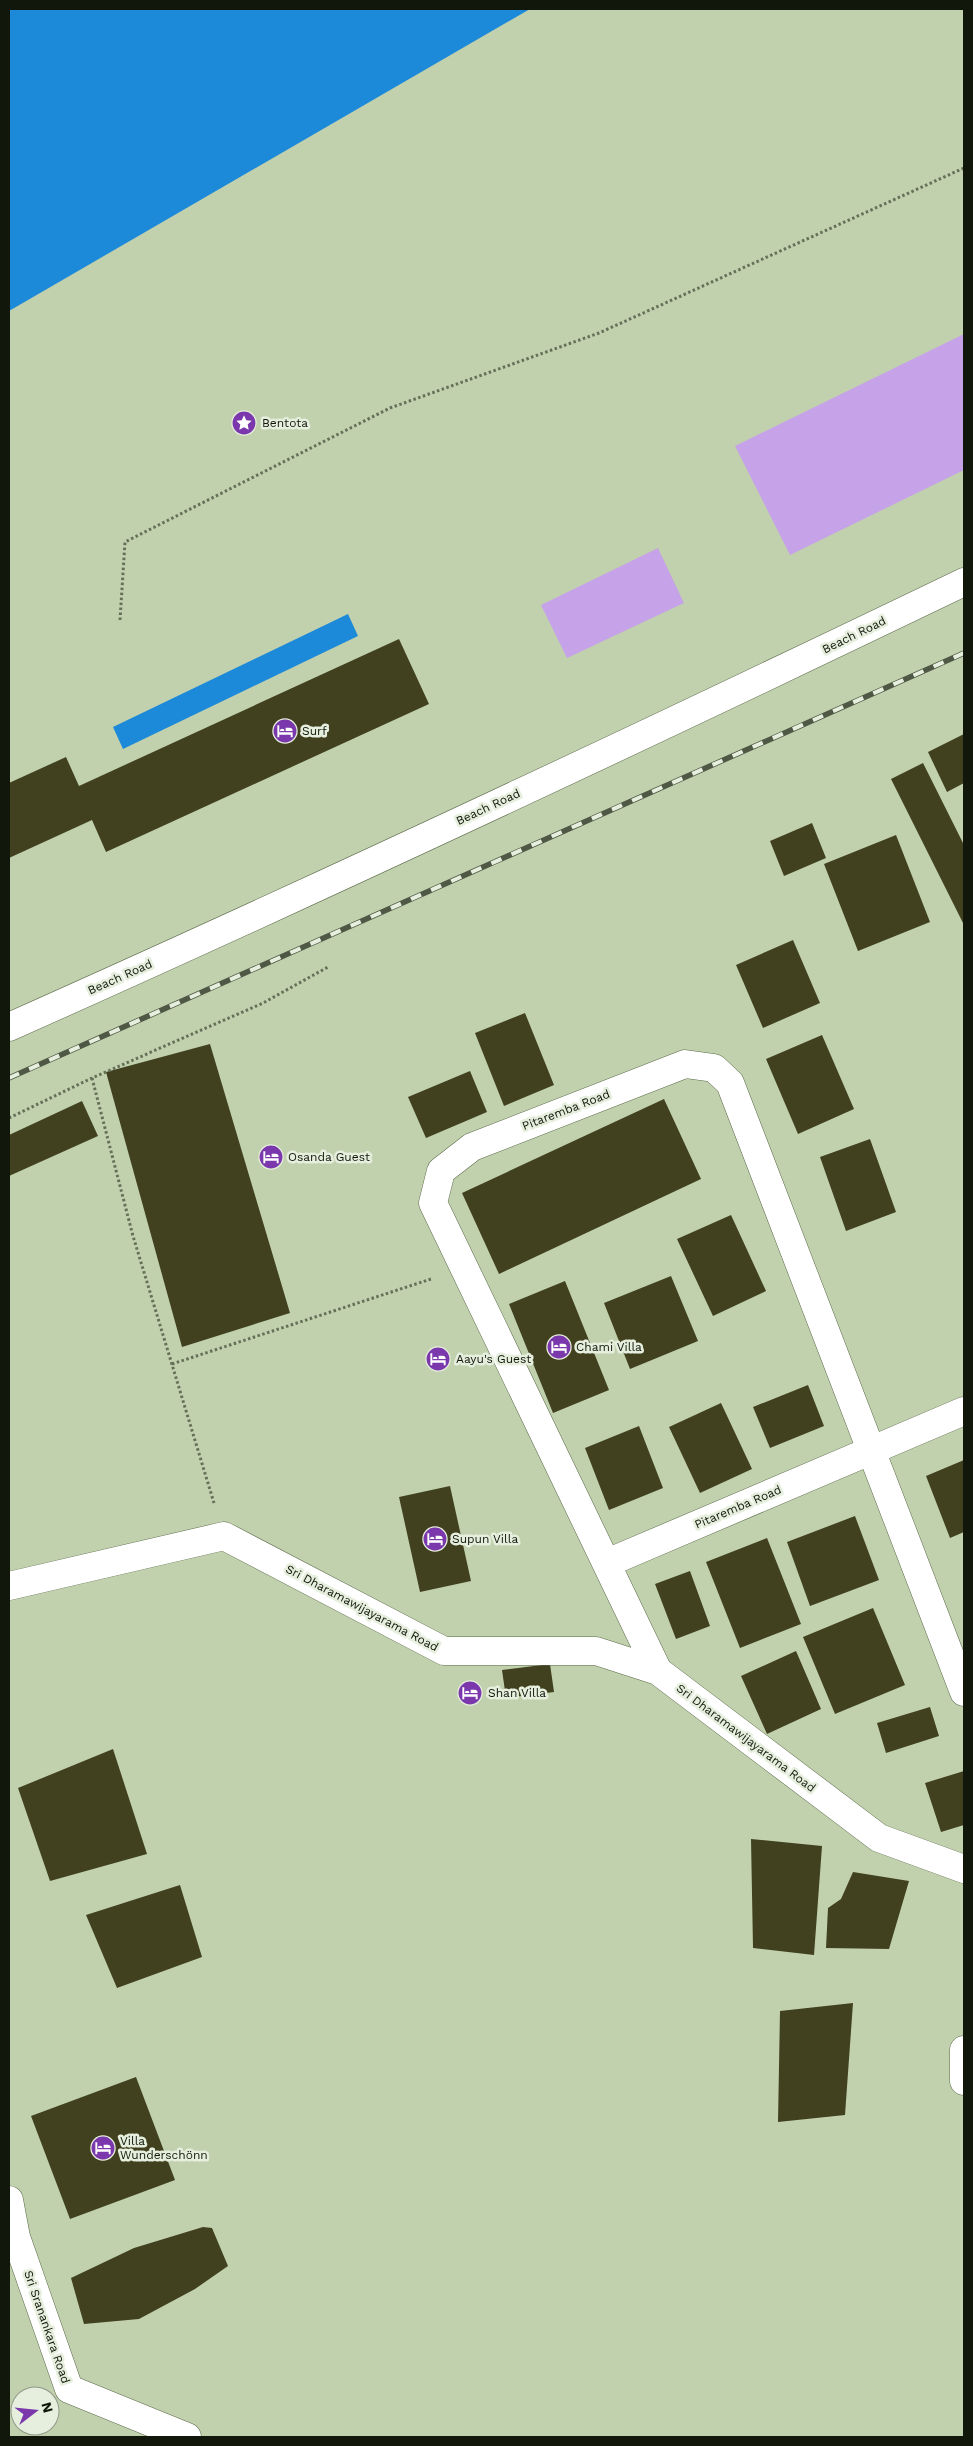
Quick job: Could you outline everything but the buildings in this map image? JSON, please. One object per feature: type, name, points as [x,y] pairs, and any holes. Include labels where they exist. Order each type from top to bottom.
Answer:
[{"type":"street","name":"Beach Road","points":[[9,1027],[185,948],[655,730],[964,582]]},
{"type":"street","name":"Pitaremba Road","points":[[658,1671],[433,1203],[441,1171],[472,1147],[684,1064],[714,1068],[730,1083],[964,1692]]},
{"type":"street","name":"Pitaremba Road","points":[[606,1563],[964,1411]]},
{"type":"street","points":[[9,1586],[224,1536]]},
{"type":"street","name":"Sri Dharamawijayarama Road","points":[[224,1536],[444,1651],[596,1651],[658,1671],[879,1838],[964,1869]]},
{"type":"street","points":[[964,2050],[962,2066],[964,2081]]},
{"type":"street","name":"Sri Sranankara Road","points":[[9,2200],[16,2238],[69,2389],[186,2437]]},
{"type":"path","points":[[120,620],[125,542],[390,408],[599,333],[964,168]]},
{"type":"path","points":[[9,1118],[92,1078],[264,1003],[328,967]]},
{"type":"path","points":[[92,1078],[133,1236],[224,1536]]},
{"type":"path","points":[[172,1364],[464,1268]]},
{"type":"shaded area","points":[[964,334],[964,470],[790,555],[735,446]]},
{"type":"shaded area","points":[[658,548],[684,603],[567,658],[541,605]]},
{"type":"water","points":[[9,9],[530,9],[9,311]]},
{"type":"water","points":[[348,614],[358,636],[123,749],[113,727]]},
{"type":"railway","points":[[9,1078],[964,653]]},
{"type":"place","name":"Bentota","points":[[244,423]]},
{"type":"place","name":"Surf","points":[[285,731]]},
{"type":"place","name":"Osanda Guest","points":[[271,1157]]},
{"type":"place","name":"Chami Villa","points":[[559,1347]]},
{"type":"place","name":"Aayu's Guest","points":[[438,1359]]},
{"type":"place","name":"Supun Villa","points":[[435,1539]]},
{"type":"place","name":"Shan Villa","points":[[470,1693]]},
{"type":"place","name":"Villa Wunderschönn","points":[[103,2148]]}]
